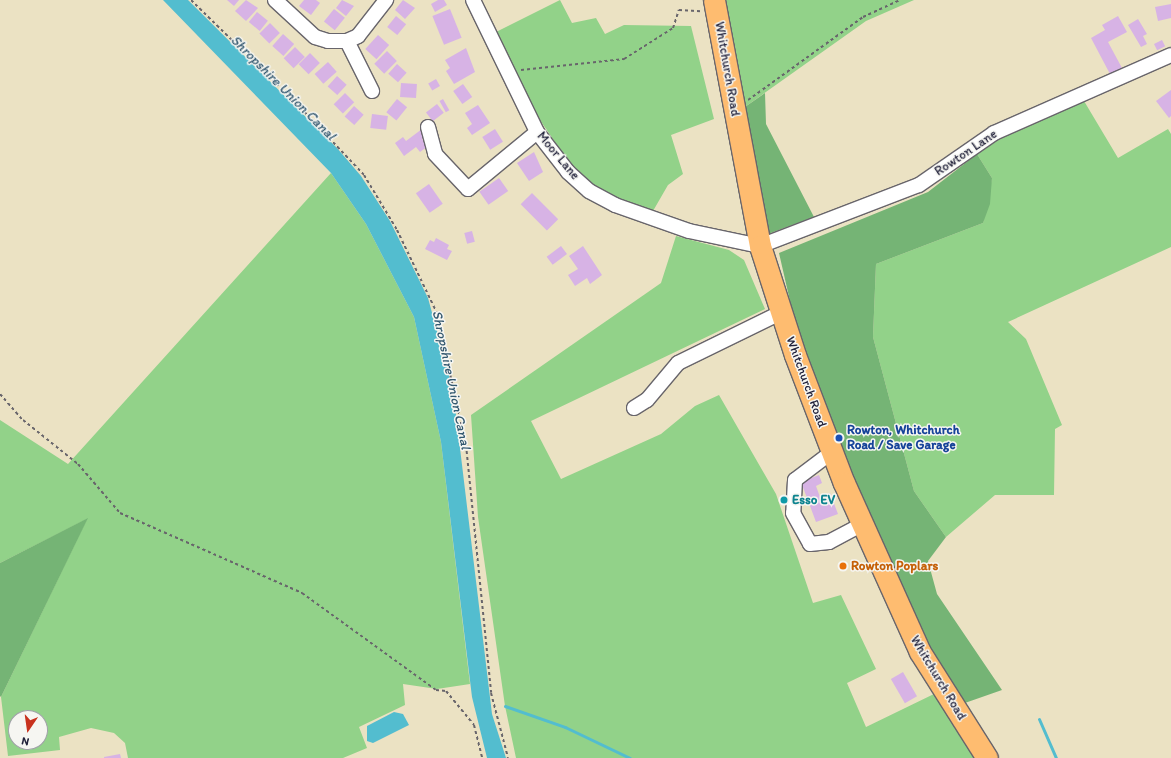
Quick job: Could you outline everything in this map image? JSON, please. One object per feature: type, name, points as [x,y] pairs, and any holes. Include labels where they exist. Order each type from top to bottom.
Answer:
[{"type":"highway","name":"Whitchurch Road","points":[[715,6],[760,246],[780,313],[832,452],[861,524],[920,652],[987,758]]},
{"type":"street","points":[[275,0],[315,37],[328,41],[347,41],[367,28],[386,0]]},
{"type":"street","name":"Moor Lane","points":[[473,0],[506,72],[537,132],[568,172],[589,191],[615,205],[689,231],[760,246]]},
{"type":"street","points":[[347,41],[372,91]]},
{"type":"street","name":"Rowton Lane","points":[[760,246],[919,185],[994,133],[1171,55]]},
{"type":"street","points":[[428,127],[435,154],[468,189],[537,132]]},
{"type":"street","points":[[634,408],[647,400],[678,364],[780,313]]},
{"type":"street","points":[[832,452],[795,480],[793,513],[810,544],[829,542],[861,524]]},
{"type":"path","points":[[191,0],[296,103],[364,176],[397,230],[436,311],[466,445],[492,694],[508,758]]},
{"type":"path","points":[[734,110],[863,17],[900,0]]},
{"type":"path","points":[[506,72],[624,59],[673,28],[679,10],[715,6]]},
{"type":"path","points":[[0,394],[23,420],[78,464],[77,467],[120,512],[302,594],[436,690],[446,691],[474,725],[482,758]]},
{"type":"green space","points":[[560,0],[572,23],[596,18],[605,34],[624,25],[691,26],[714,119],[671,135],[683,174],[668,185],[653,211],[596,190],[565,157],[525,98],[496,32]]},
{"type":"green space","points":[[726,0],[914,0],[866,21],[742,109]]},
{"type":"green space","points":[[765,93],[766,124],[814,217],[768,234],[742,109]]},
{"type":"green space","points":[[1084,101],[1118,158],[1168,129],[1171,134],[1171,247],[1008,322],[1026,339],[1062,425],[1055,429],[1054,495],[995,495],[946,537],[914,491],[873,337],[876,264],[983,223],[992,178],[977,154],[992,141]]},
{"type":"green space","points":[[977,154],[992,178],[990,204],[983,223],[876,264],[873,337],[914,491],[946,537],[928,561],[937,594],[1002,690],[962,704],[902,599],[801,349],[779,253],[928,192]]},
{"type":"green space","points":[[331,173],[366,224],[414,317],[441,442],[470,684],[437,689],[403,684],[405,705],[359,727],[367,748],[343,758],[128,758],[125,743],[114,733],[91,728],[59,737],[60,750],[8,756],[1,697],[87,519],[0,563],[0,420],[68,464]]},
{"type":"green space","points":[[676,236],[729,250],[744,260],[765,309],[531,421],[561,479],[661,434],[695,406],[719,395],[776,494],[813,603],[841,595],[876,669],[847,683],[866,727],[936,693],[978,758],[516,758],[505,706],[478,517],[471,415],[661,283]]},
{"type":"green space","points":[[88,518],[1,697],[0,563]]},
{"type":"water","points":[[163,0],[188,0],[337,148],[361,176],[390,221],[428,298],[453,390],[492,714],[506,758],[487,758],[472,697],[441,442],[414,317],[366,224],[331,173]]},
{"type":"water","points":[[394,712],[403,714],[409,725],[373,743],[367,741],[367,726]]},
{"type":"building","points":[[227,0],[239,0],[234,6]]},
{"type":"building","points":[[246,0],[258,8],[246,21],[235,11]]},
{"type":"building","points":[[304,0],[316,0],[320,3],[311,15],[299,6]]},
{"type":"building","points":[[342,0],[354,6],[346,16],[336,8]]},
{"type":"building","points":[[403,0],[415,8],[405,19],[395,10]]},
{"type":"building","points":[[438,0],[444,0],[447,5],[435,12],[431,4]]},
{"type":"building","points":[[1171,4],[1171,18],[1158,21],[1155,7]]},
{"type":"building","points":[[334,9],[345,18],[335,30],[324,21]]},
{"type":"building","points":[[450,9],[462,38],[444,45],[432,16]]},
{"type":"building","points":[[257,12],[268,21],[260,31],[249,22]]},
{"type":"building","points":[[396,16],[406,24],[397,35],[387,27]]},
{"type":"building","points":[[1118,16],[1127,32],[1108,42],[1122,68],[1110,74],[1091,38],[1105,30],[1102,25]]},
{"type":"building","points":[[1138,19],[1147,34],[1143,36],[1147,44],[1141,47],[1128,25]]},
{"type":"building","points":[[270,23],[280,33],[269,44],[259,34]]},
{"type":"building","points":[[283,34],[294,44],[283,56],[272,46]]},
{"type":"building","points":[[378,35],[389,45],[376,59],[365,49]]},
{"type":"building","points":[[1162,40],[1165,46],[1157,50],[1154,44]]},
{"type":"building","points":[[295,47],[305,57],[294,68],[284,58]]},
{"type":"building","points":[[466,48],[475,72],[454,84],[446,71],[450,68],[445,60]]},
{"type":"building","points":[[387,51],[397,61],[384,74],[374,64]]},
{"type":"building","points":[[310,53],[320,63],[309,74],[299,64]]},
{"type":"building","points":[[328,62],[337,72],[323,84],[315,74]]},
{"type":"building","points":[[397,64],[407,73],[398,82],[388,74]]},
{"type":"building","points":[[337,76],[347,85],[337,95],[328,86]]},
{"type":"building","points":[[436,79],[440,86],[432,90],[428,84]]},
{"type":"building","points":[[401,83],[417,84],[416,98],[400,97]]},
{"type":"building","points":[[463,84],[472,97],[462,104],[453,91]]},
{"type":"building","points":[[1171,90],[1171,116],[1169,118],[1156,101]]},
{"type":"building","points":[[345,93],[354,102],[343,114],[334,104]]},
{"type":"building","points":[[397,99],[407,107],[396,120],[386,112]]},
{"type":"building","points":[[443,99],[449,110],[446,112],[440,101]]},
{"type":"building","points":[[437,104],[444,113],[433,121],[426,113]]},
{"type":"building","points":[[478,105],[490,123],[472,135],[467,128],[472,124],[465,113]]},
{"type":"building","points":[[354,106],[364,115],[354,125],[345,116]]},
{"type":"building","points":[[372,114],[388,116],[386,130],[370,128]]},
{"type":"building","points":[[422,129],[427,135],[422,139],[428,146],[420,152],[416,147],[404,156],[395,143],[403,137],[406,141]]},
{"type":"building","points":[[495,129],[503,142],[490,150],[482,137]]},
{"type":"building","points":[[534,152],[543,172],[529,181],[517,163]]},
{"type":"building","points":[[499,178],[508,191],[489,205],[479,192]]},
{"type":"building","points":[[429,184],[443,204],[430,213],[416,193]]},
{"type":"building","points":[[532,193],[558,219],[547,230],[521,204]]},
{"type":"building","points":[[472,231],[475,242],[467,244],[464,233]]},
{"type":"building","points":[[436,238],[449,245],[447,249],[452,251],[447,260],[425,249],[430,240],[434,242]]},
{"type":"building","points":[[561,246],[567,254],[553,265],[547,257]]},
{"type":"building","points":[[583,246],[602,275],[590,284],[587,278],[575,286],[568,275],[578,269],[569,256]]},
{"type":"building","points":[[819,475],[822,483],[816,486],[820,497],[830,493],[838,514],[816,522],[801,482]]},
{"type":"building","points":[[903,672],[917,696],[905,703],[891,679]]},
{"type":"building","points":[[120,754],[121,758],[104,758],[104,757]]},
{"type":"waterway","points":[[505,706],[565,727],[630,758]]},
{"type":"waterway","points":[[1039,719],[1056,758]]},
{"type":"place","name":"Rowton, Whitchurch Road / Save Garage","points":[[839,438]]},
{"type":"place","name":"Esso EV","points":[[784,500]]},
{"type":"place","name":"Rowton Poplars","points":[[843,566]]},
{"type":"water label","name":"Shropshire Union Canal","points":[[283,88]]},
{"type":"water label","name":"Shropshire Union Canal","points":[[451,380]]}]
